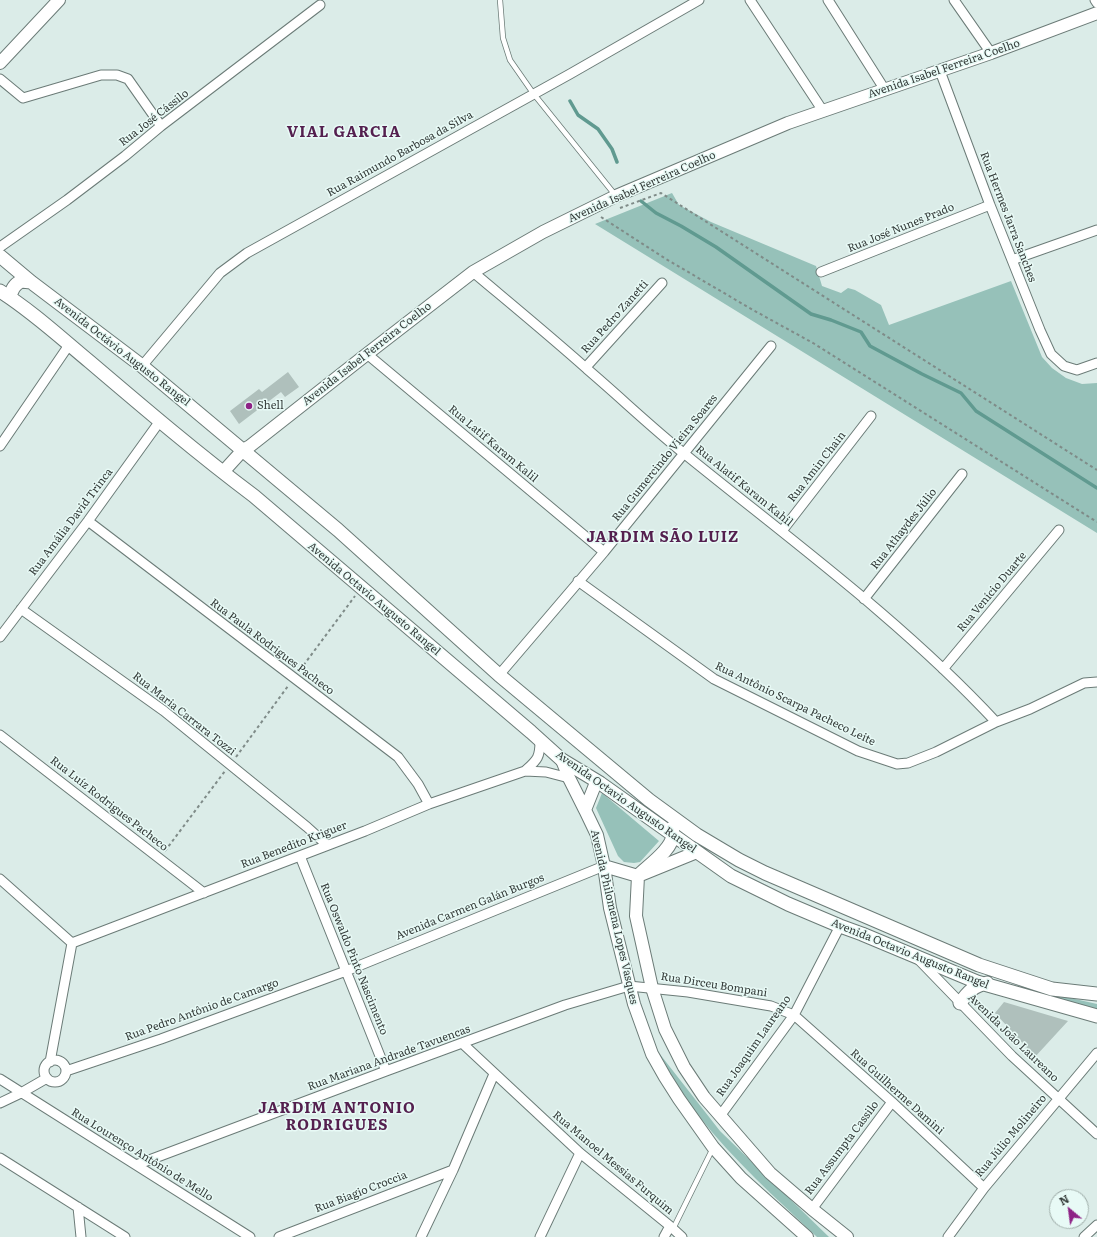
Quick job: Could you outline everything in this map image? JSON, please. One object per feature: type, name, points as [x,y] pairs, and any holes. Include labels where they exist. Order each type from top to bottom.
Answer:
[{"type":"main road","name":"Avenida Octávio Augusto Rangel","points":[[0,256],[31,282],[142,366],[243,450]]},
{"type":"main road","points":[[31,282],[21,281],[16,284],[12,290],[5,294],[223,472]]},
{"type":"main road","name":"Avenida Octavio Augusto Rangel","points":[[243,450],[338,530],[499,675],[649,800],[697,835],[738,860],[764,873],[979,965],[1052,989],[1097,994]]},
{"type":"main road","name":"Avenida Octavio Augusto Rangel","points":[[223,472],[254,496],[562,760],[600,783],[731,876],[788,904],[984,984],[1097,1016]]},
{"type":"main road","points":[[600,783],[608,781],[617,783],[649,800],[671,825],[673,835],[669,845],[665,851],[638,876]]},
{"type":"main road","points":[[960,1003],[968,992],[984,984],[999,981],[1052,989]]},
{"type":"street","points":[[0,63],[59,0]]},
{"type":"street","name":"Rua Raimundo Barbosa da Silva","points":[[142,366],[220,273],[247,253],[570,74],[699,0]]},
{"type":"street","points":[[750,0],[823,111]]},
{"type":"street","points":[[828,0],[885,90]]},
{"type":"street","points":[[954,0],[991,53]]},
{"type":"street","name":"Rua José Cássilo","points":[[0,247],[67,200],[125,156],[161,126],[320,5]]},
{"type":"street","name":"Avenida Isabel Ferreira Coelho","points":[[223,472],[243,450],[473,272],[543,232],[616,196],[788,123],[991,53],[1097,13]]},
{"type":"street","name":"Rua Hermes Jarra Sanches","points":[[940,71],[990,205],[1051,354],[1064,366],[1077,370],[1097,363]]},
{"type":"street","points":[[0,79],[23,98],[101,75],[117,75],[128,79],[161,126]]},
{"type":"street","name":"Rua José Nunes Prado","points":[[821,272],[990,205]]},
{"type":"street","points":[[1012,260],[1097,230]]},
{"type":"street","name":"Rua Alatif Karam Kahil","points":[[473,272],[684,454],[782,531],[883,614],[966,690],[996,722]]},
{"type":"street","name":"Rua Pedro Zanetti","points":[[586,368],[662,283]]},
{"type":"street","points":[[0,446],[69,345]]},
{"type":"street","name":"Rua Gumercindo Vieira Soares","points":[[499,675],[604,552],[771,346]]},
{"type":"street","name":"Rua Latif Karam Kalil","points":[[367,354],[604,552]]},
{"type":"street","name":"Rua Amin Chain","points":[[782,531],[871,416]]},
{"type":"street","name":"Rua Amália David Trinca","points":[[0,637],[88,521],[160,421]]},
{"type":"street","name":"Rua Athaydes Júlio","points":[[864,599],[962,474]]},
{"type":"street","name":"Rua Paula Rodrigues Pacheco","points":[[88,521],[398,757],[418,784],[429,804]]},
{"type":"street","name":"Rua Venício Duarte","points":[[943,669],[1059,530]]},
{"type":"street","name":"Rua Antônio Scarpa Pacheco Leite","points":[[578,581],[714,680],[858,751],[897,764],[908,763],[936,752],[996,722],[1030,709],[1084,683],[1097,682]]},
{"type":"street","name":"Rua Maria Carrara Tozzi","points":[[21,609],[164,711],[307,827],[327,846]]},
{"type":"street","name":"Rua Luíz Rodrigues Pacheco","points":[[0,735],[204,893]]},
{"type":"street","name":"Rua Benedito Kriguer","points":[[525,771],[536,761],[540,752],[540,741]]},
{"type":"street","name":"Avenida Philomena Lopes Vasques","points":[[562,760],[569,778],[597,835],[604,866],[610,908],[629,986],[652,1054],[679,1099],[713,1147],[741,1178],[807,1237]]},
{"type":"street","name":"Rua Benedito Kriguer","points":[[72,943],[327,846],[429,804],[525,771],[546,772],[569,778]]},
{"type":"street","points":[[585,810],[594,785],[600,783]]},
{"type":"street","points":[[604,866],[638,876],[697,852]]},
{"type":"street","name":"Rua Oswaldo Pinto Nascimento","points":[[300,856],[386,1071]]},
{"type":"street","name":"Avenida Carmen Galán Burgos","points":[[346,971],[604,866]]},
{"type":"street","name":"Avenida Philomena Lopes Vasques","points":[[638,876],[636,916],[652,988],[665,1029],[684,1067],[704,1097],[770,1173],[847,1237]]},
{"type":"street","points":[[0,879],[72,943],[50,1062],[44,1071],[47,1078],[57,1082],[63,1078],[66,1071],[64,1065],[59,1061],[50,1062]]},
{"type":"street","name":"Rua Joaquim Laureano","points":[[720,1116],[794,1015],[840,926]]},
{"type":"street","name":"Avenida João Laureano","points":[[915,956],[1012,1056],[1097,1134]]},
{"type":"street","name":"Rua Pedro Antônio de Camargo","points":[[66,1071],[346,971]]},
{"type":"street","name":"Rua Dirceu Bompani","points":[[629,986],[688,992],[772,1006],[794,1015]]},
{"type":"street","name":"Rua Mariana Andrade Tavuencas","points":[[136,1165],[565,1005],[629,986]]},
{"type":"street","name":"Rua Guilherme Damini","points":[[794,1015],[892,1102],[984,1188]]},
{"type":"street","name":"Rua Manoel Messias Furquim","points":[[462,1044],[580,1153],[682,1237]]},
{"type":"street","name":"Rua Júlio Molineiro","points":[[948,1237],[984,1188],[1097,1053]]},
{"type":"street","points":[[421,1237],[453,1170],[494,1074]]},
{"type":"street","points":[[0,1103],[47,1078]]},
{"type":"street","points":[[0,1079],[21,1093]]},
{"type":"street","name":"Rua Lourenço Antônio de Mello","points":[[21,1093],[250,1237]]},
{"type":"street","name":"Rua Assumpta Cassilo","points":[[812,1209],[892,1102]]},
{"type":"street","points":[[540,1237],[580,1153]]},
{"type":"street","points":[[0,1158],[125,1237]]},
{"type":"street","name":"Rua Biagio Croccia","points":[[279,1237],[453,1170]]},
{"type":"street","points":[[78,1207],[81,1237]]},
{"type":"street","points":[[1084,1237],[1097,1225]]},
{"type":"street","points":[[664,1237],[671,1227]]},
{"type":"lane","points":[[500,0],[503,38],[510,60],[534,93],[616,196]]},
{"type":"lane","points":[[671,1227],[713,1147]]},
{"type":"path","points":[[614,211],[661,192],[1097,470]]},
{"type":"path","points":[[607,214],[600,216],[666,259],[753,310],[814,343],[1097,522]]},
{"type":"path","points":[[160,859],[361,588]]},
{"type":"green space","points":[[672,193],[679,205],[711,222],[816,266],[822,286],[841,293],[848,288],[855,290],[881,305],[889,325],[1011,281],[1042,357],[1052,368],[1066,378],[1082,384],[1097,383],[1097,533],[595,224]]},
{"type":"green space","points":[[602,793],[659,841],[640,862],[624,862],[618,856],[596,808]]},
{"type":"green space","points":[[1053,994],[1097,1004],[1097,1011],[1045,997]]},
{"type":"green space","points":[[659,1053],[720,1131],[829,1237],[817,1237],[755,1178],[711,1132],[677,1085]]},
{"type":"building","points":[[288,372],[299,387],[285,397],[281,392],[239,424],[230,411],[259,389],[262,392]]},
{"type":"building","points":[[1004,1002],[1068,1021],[1034,1058],[1027,1051],[1028,1049],[995,1013]]},
{"type":"waterway","points":[[570,101],[578,115],[598,129],[612,149],[617,162]]},
{"type":"waterway","points":[[641,201],[656,213],[716,247],[811,314],[861,332],[870,346],[961,393],[976,411],[1097,488]]},
{"type":"place","name":"Shell","points":[[249,406]]},
{"type":"district","name":"VIAL GARCIA","points":[[344,133]]},
{"type":"district","name":"JARDIM SÃO LUIZ","points":[[663,538]]},
{"type":"district","name":"JARDIM ANTONIO RODRIGUES","points":[[337,1118]]}]
